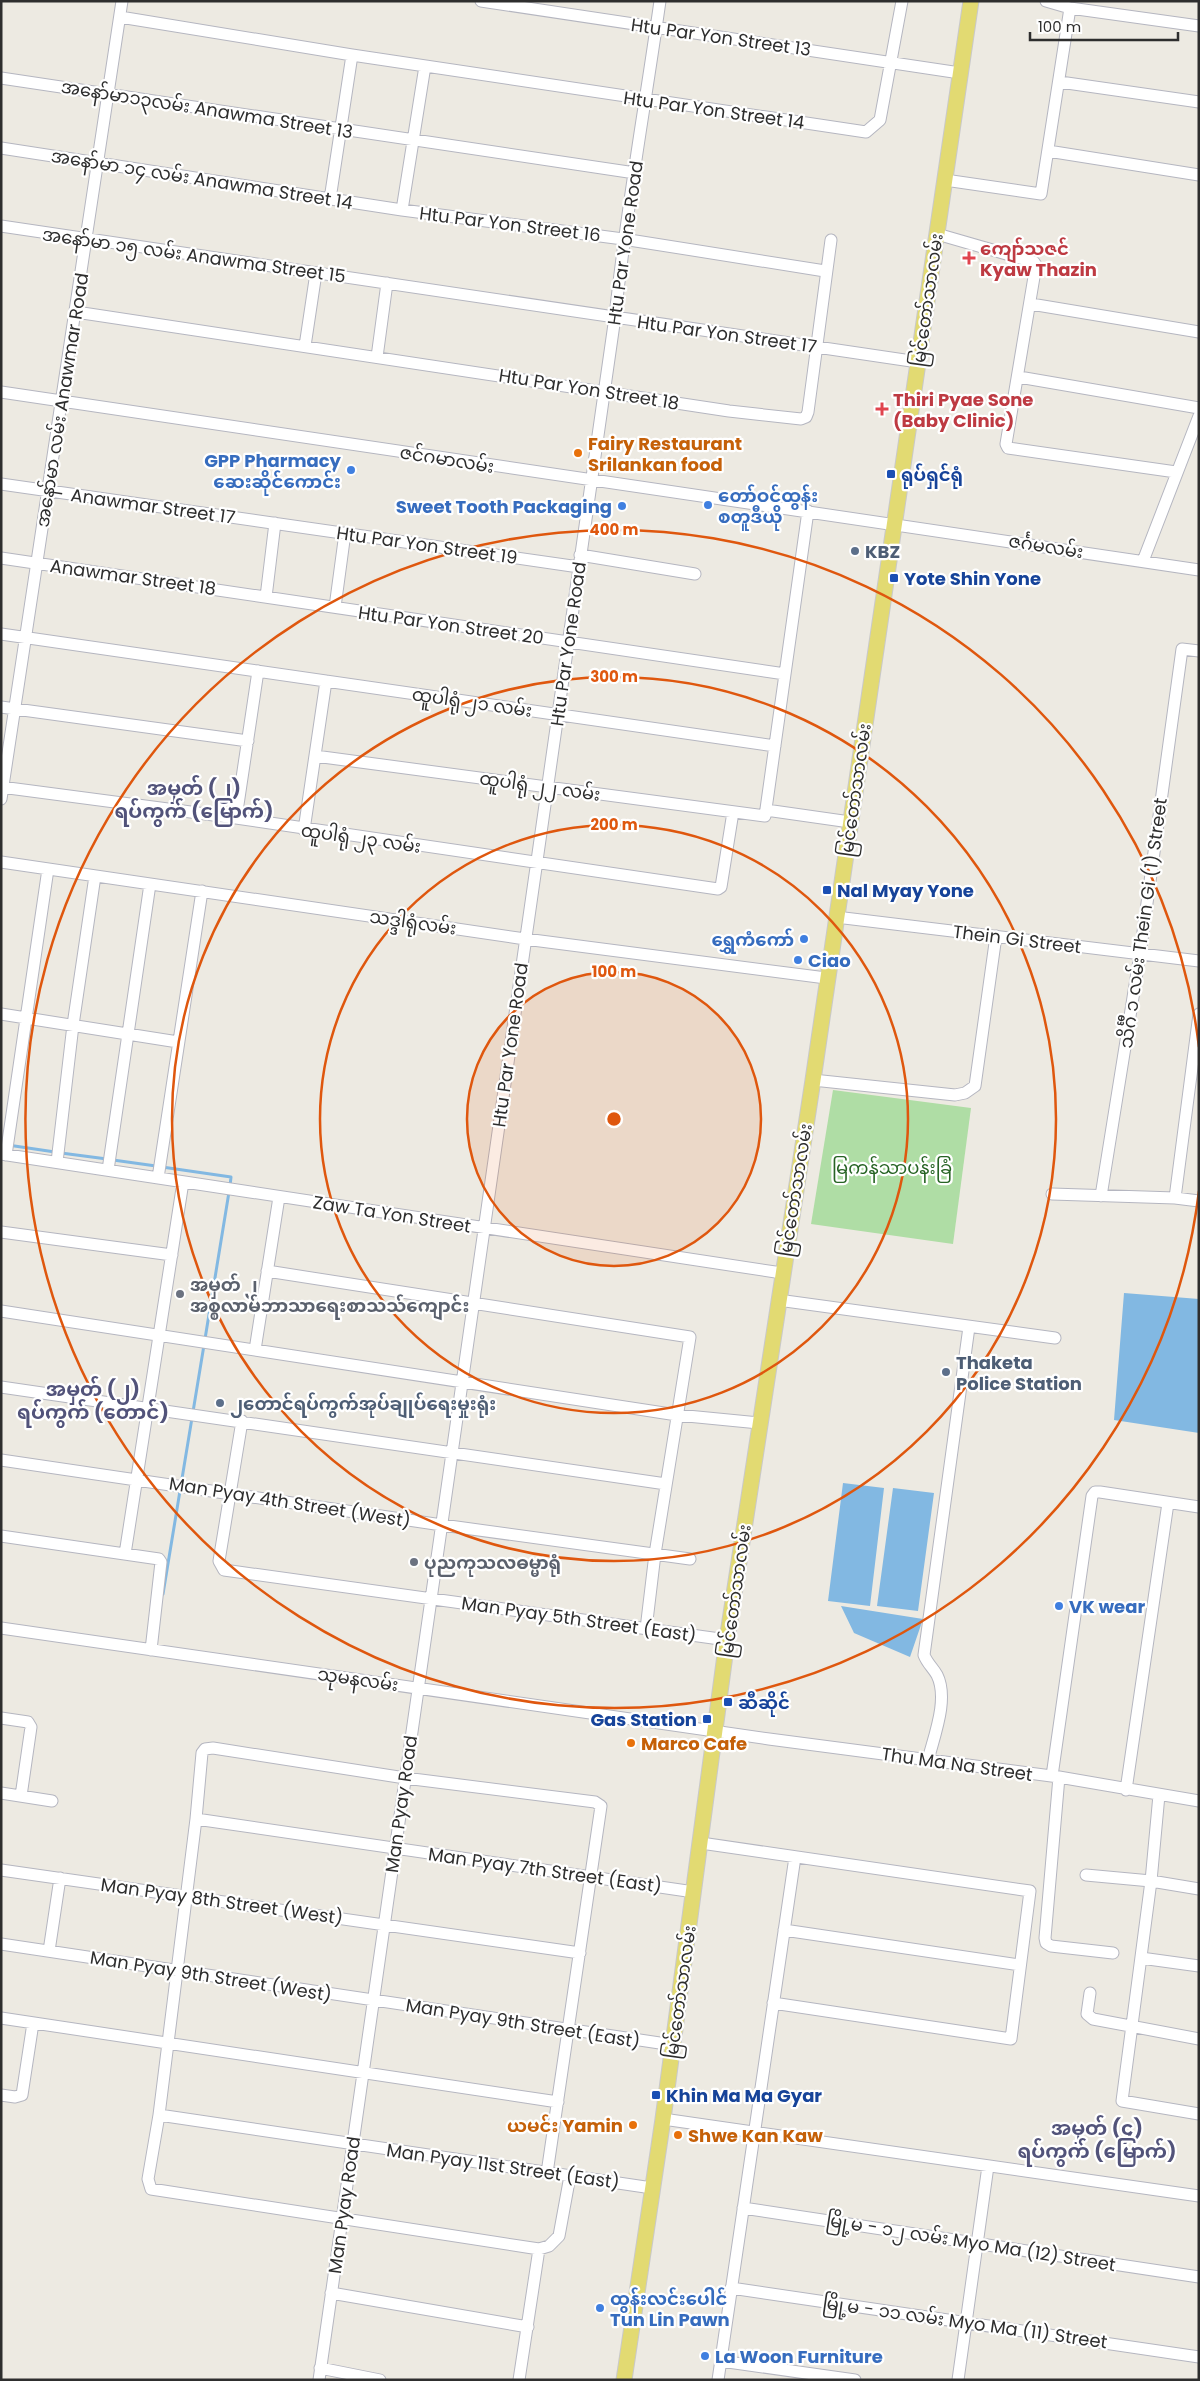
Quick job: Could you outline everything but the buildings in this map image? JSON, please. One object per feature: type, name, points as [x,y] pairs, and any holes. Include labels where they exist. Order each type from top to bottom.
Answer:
[{"type":"main road","name":"မြင်တော်သာလမ်း","points":[[624,2380],[663,2119],[727,1640],[813,1080],[826,978],[970,1]]},
{"type":"street","name":"အနော်မာ လမ်း Anawmar Road","points":[[2,791],[76,312],[96,162],[122,1]]},
{"type":"street","name":"Htu Par Yon Street 13","points":[[481,1],[960,73]]},
{"type":"street","name":"Htu Par Yone Road","points":[[484,1228],[615,317],[623,239],[635,173],[660,1]]},
{"type":"street","name":"Htu Par Yon Street 14","points":[[120,18],[646,100],[866,132],[880,120],[902,1]]},
{"type":"street","points":[[1046,1],[1070,8],[1199,26]]},
{"type":"street","points":[[945,180],[1036,195],[1041,194],[1060,82],[1070,8]]},
{"type":"street","points":[[330,199],[352,55]]},
{"type":"street","points":[[402,210],[425,66]]},
{"type":"street","name":"အနော်မာ၁၃လမ်း Anawma Street 13","points":[[1,78],[635,173]]},
{"type":"street","points":[[1060,82],[1199,102]]},
{"type":"street","name":"အနော်မာ ၁၄ လမ်း Anawma Street 14","points":[[1,148],[402,210]]},
{"type":"street","points":[[1048,151],[1199,175]]},
{"type":"street","name":"Htu Par Yon Street 16","points":[[402,210],[623,239],[825,271]]},
{"type":"street","name":"အနော်မာ ၁၅ လမ်း Anawma Street 15","points":[[1,226],[387,283]]},
{"type":"street","points":[[937,234],[1034,262],[1036,268],[1019,377],[1006,444],[1008,448],[1176,472]]},
{"type":"street","points":[[816,347],[825,271],[831,240]]},
{"type":"street","points":[[305,346],[316,273]]},
{"type":"street","points":[[377,357],[387,283]]},
{"type":"street","name":"Htu Par Yon Street 17","points":[[387,283],[918,362]]},
{"type":"street","points":[[1031,304],[1199,332]]},
{"type":"street","name":"Htu Par Yon Street 18","points":[[76,312],[729,411],[801,419],[806,417],[808,412],[816,347]]},
{"type":"street","points":[[1019,377],[1199,408]]},
{"type":"street","name":"ဇင်ဂမာလမ်း","points":[[1,392],[591,481],[894,523]]},
{"type":"street","points":[[1143,561],[1199,416]]},
{"type":"street","name":"Anawmar Street 17","points":[[1,484],[276,523]]},
{"type":"street","points":[[766,813],[808,511]]},
{"type":"street","points":[[266,597],[276,523]]},
{"type":"street","name":"Htu Par Yon Street 19","points":[[276,523],[345,534],[696,574]]},
{"type":"street","name":"ဇင်္ဂမလမ်း","points":[[894,523],[1199,570]]},
{"type":"street","points":[[335,608],[345,534]]},
{"type":"street","name":"Anawmar Street 18","points":[[1,558],[266,597]]},
{"type":"street","name":"Htu Par Yon Street 20","points":[[266,597],[785,674]]},
{"type":"street","name":"ထူပါရုံ ၂၁ လမ်း","points":[[1,634],[775,746]]},
{"type":"street","name":"သိင်္ဂီ ၁ လမ်း Thein Gi (1) Street","points":[[1101,1196],[1140,954],[1182,649],[1199,651]]},
{"type":"street","points":[[236,818],[258,671]]},
{"type":"street","points":[[304,830],[326,681]]},
{"type":"street","points":[[1,706],[248,741]]},
{"type":"street","name":"ထူပါရုံ ၂၂ လမ်း","points":[[314,756],[733,812],[766,813],[850,822]]},
{"type":"street","name":"ထူပါရုံ ၂၃ လမ်း","points":[[2,791],[236,818],[304,830],[720,889],[733,812]]},
{"type":"street","name":"သဒ္ဒါရုံလမ်း","points":[[1,862],[525,939],[826,978]]},
{"type":"street","points":[[4,1154],[48,869]]},
{"type":"street","points":[[57,1162],[95,876]]},
{"type":"street","points":[[108,1170],[150,884]]},
{"type":"street","points":[[158,1178],[202,891]]},
{"type":"street","name":"Thein Gi Street","points":[[836,917],[1199,961]]},
{"type":"street","points":[[813,1080],[955,1095],[965,1093],[974,1086],[996,936]]},
{"type":"street","points":[[1,1014],[178,1042]]},
{"type":"street","points":[[1176,1198],[1199,1014]]},
{"type":"street","name":"Zaw Ta Yon Street","points":[[4,1154],[782,1273]]},
{"type":"street","points":[[125,1554],[184,1182]]},
{"type":"street","points":[[1052,1194],[1176,1198],[1199,1201]]},
{"type":"street","points":[[255,1350],[279,1197]]},
{"type":"street","name":"Man Pyay Road","points":[[319,2380],[484,1228]]},
{"type":"street","points":[[1,1232],[172,1255]]},
{"type":"street","points":[[267,1271],[690,1336],[655,1554],[646,1629]]},
{"type":"street","points":[[778,1300],[1055,1338]]},
{"type":"street","points":[[1,1311],[677,1415],[759,1423]]},
{"type":"street","points":[[928,1760],[940,1708],[940,1685],[936,1674],[924,1655],[969,1327]]},
{"type":"street","points":[[1,1387],[666,1484]]},
{"type":"street","points":[[230,1493],[242,1421]]},
{"type":"street","name":"Man Pyay 4th Street (West)","points":[[1,1460],[442,1525],[690,1559]]},
{"type":"street","points":[[1113,1953],[1051,1946],[1046,1943],[1045,1938],[1055,1777],[1092,1496],[1094,1492],[1199,1507]]},
{"type":"street","name":"Man Pyay 5th Street (East)","points":[[230,1493],[219,1561],[222,1568],[727,1640]]},
{"type":"street","points":[[1126,1790],[1168,1503]]},
{"type":"street","points":[[1,1536],[159,1559],[161,1562],[151,1650]]},
{"type":"street","name":"သုမနလမ်း","points":[[1,1628],[715,1731]]},
{"type":"street","points":[[1,1718],[28,1722],[31,1727],[21,1796]]},
{"type":"street","name":"Thu Ma Na Street","points":[[715,1731],[1055,1777],[1126,1790],[1198,1800]]},
{"type":"street","points":[[547,2173],[601,1806],[595,1802],[405,1778],[213,1748],[205,1749],[202,1753],[196,1819],[159,2115],[148,2179],[151,2189],[342,2217],[539,2249],[549,2246],[559,2236],[570,2176]]},
{"type":"street","points":[[1198,1800],[1199,1788]]},
{"type":"street","points":[[1,1794],[52,1801]]},
{"type":"street","points":[[1160,1795],[1151,1881],[1122,2101],[1199,2114]]},
{"type":"street","name":"Man Pyay 7th Street (East)","points":[[196,1819],[694,1892]]},
{"type":"street","points":[[701,1843],[1030,1892],[1011,2039],[774,2003]]},
{"type":"street","points":[[718,2380],[795,1857]]},
{"type":"street","name":"Man Pyay 8th Street (West)","points":[[1,1870],[580,1953]]},
{"type":"street","points":[[1086,1875],[1151,1881],[1199,1889]]},
{"type":"street","points":[[49,1952],[60,1878]]},
{"type":"street","points":[[784,1930],[1020,1965]]},
{"type":"street","name":"Man Pyay 9th Street (West)","points":[[1,1944],[373,2000]]},
{"type":"street","points":[[1141,1958],[1199,1966]]},
{"type":"street","points":[[1090,1992],[1087,2014],[1089,2018],[1199,2039]]},
{"type":"street","name":"Man Pyay 9th Street (East)","points":[[373,2000],[673,2045]]},
{"type":"street","points":[[1,2018],[558,2102]]},
{"type":"street","points":[[1,2095],[15,2097],[22,2094],[33,2023]]},
{"type":"street","name":"Man Pyay 11st Street (East)","points":[[159,2115],[652,2188]]},
{"type":"street","points":[[663,2119],[1199,2196]]},
{"type":"street","points":[[958,2380],[988,2166]]},
{"type":"street","name":"မြို့မ - ၁၂ လမ်း Myo Ma (12) Street","points":[[743,2208],[1199,2277]]},
{"type":"street","points":[[520,2380],[539,2249]]},
{"type":"street","name":"မြို့မ - ၁၁ လမ်း Myo Ma (11) Street","points":[[731,2288],[1199,2357]]},
{"type":"street","points":[[331,2293],[528,2327]]},
{"type":"street","points":[[721,2360],[855,2380]]},
{"type":"street","points":[[320,2368],[380,2380]]},
{"type":"green space","name":"မြကန်သာပန်းခြံ","points":[[833,1090],[971,1108],[953,1244],[811,1224]]},
{"type":"water","points":[[1124,1293],[1199,1299],[1199,1433],[1114,1420]]},
{"type":"water","points":[[843,1483],[884,1488],[870,1606],[828,1601]]},
{"type":"water","points":[[893,1488],[934,1493],[918,1611],[877,1606]]},
{"type":"water","points":[[841,1606],[923,1619],[910,1657],[854,1633]]},
{"type":"waterway","points":[[1,1144],[55,1152]]},
{"type":"waterway","points":[[61,1153],[107,1159]]},
{"type":"waterway","points":[[113,1160],[156,1166]]},
{"type":"waterway","points":[[162,1167],[231,1177],[230,1186]]},
{"type":"waterway","points":[[205,1339],[229,1192]]},
{"type":"waterway","points":[[163,1594],[204,1345]]},
{"type":"place","name":"ကျော်သဇင် Kyaw Thazin","points":[[969,258]]},
{"type":"place","name":"Thiri Pyae Sone (Baby Clinic)","points":[[882,409]]},
{"type":"place","name":"Fairy Restaurant Srilankan food","points":[[578,453]]},
{"type":"place","name":"GPP Pharmacy ဆေးဆိုင်ကောင်း","points":[[351,470]]},
{"type":"place","name":"ရုပ်ရှင်ရုံ","points":[[891,474]]},
{"type":"place","name":"တော်ဝင်ထွန်း စတူဒီယို","points":[[708,505]]},
{"type":"place","name":"Sweet Tooth Packaging","points":[[622,506]]},
{"type":"place","name":"KBZ","points":[[855,551]]},
{"type":"place","name":"Yote Shin Yone","points":[[894,578]]},
{"type":"place","name":"Nal Myay Yone","points":[[827,890]]},
{"type":"place","name":"ရွှေကံကော်","points":[[804,939]]},
{"type":"place","name":"Ciao","points":[[798,960]]},
{"type":"place","name":"အမှတ် ၂ အစ္စလာမ်ဘာသာရေးစာသသ်ကျောင်း","points":[[180,1294]]},
{"type":"place","name":"Thaketa Police Station","points":[[946,1372]]},
{"type":"place","name":"၂တောင်ရပ်ကွက်အုပ်ချုပ်ရေးမှုးရုံး","points":[[220,1403]]},
{"type":"place","name":"ပုညကုသလဓမ္မာရုံ","points":[[414,1562]]},
{"type":"place","name":"VK wear","points":[[1059,1606]]},
{"type":"place","name":"ဆီဆိုင်","points":[[728,1702]]},
{"type":"place","name":"Gas Station","points":[[707,1719]]},
{"type":"place","name":"Marco Cafe","points":[[631,1743]]},
{"type":"place","name":"Khin Ma Ma Gyar","points":[[656,2095]]},
{"type":"place","name":"ယမင်း Yamin","points":[[633,2125]]},
{"type":"place","name":"Shwe Kan Kaw","points":[[678,2135]]},
{"type":"place","name":"ထွန်းလင်းပေါင် Tun Lin Pawn","points":[[600,2308]]},
{"type":"place","name":"La Woon Furniture","points":[[705,2356]]},
{"type":"district","name":"အမှတ် (၂) ရပ်ကွက် (မြောက်)","points":[[194,800]]},
{"type":"district","name":"အမှတ် (၂) ရပ်ကွက် (တောင်)","points":[[93,1400]]},
{"type":"district","name":"အမှတ် (၄) ရပ်ကွက် (မြောက်)","points":[[1097,2140]]}]
